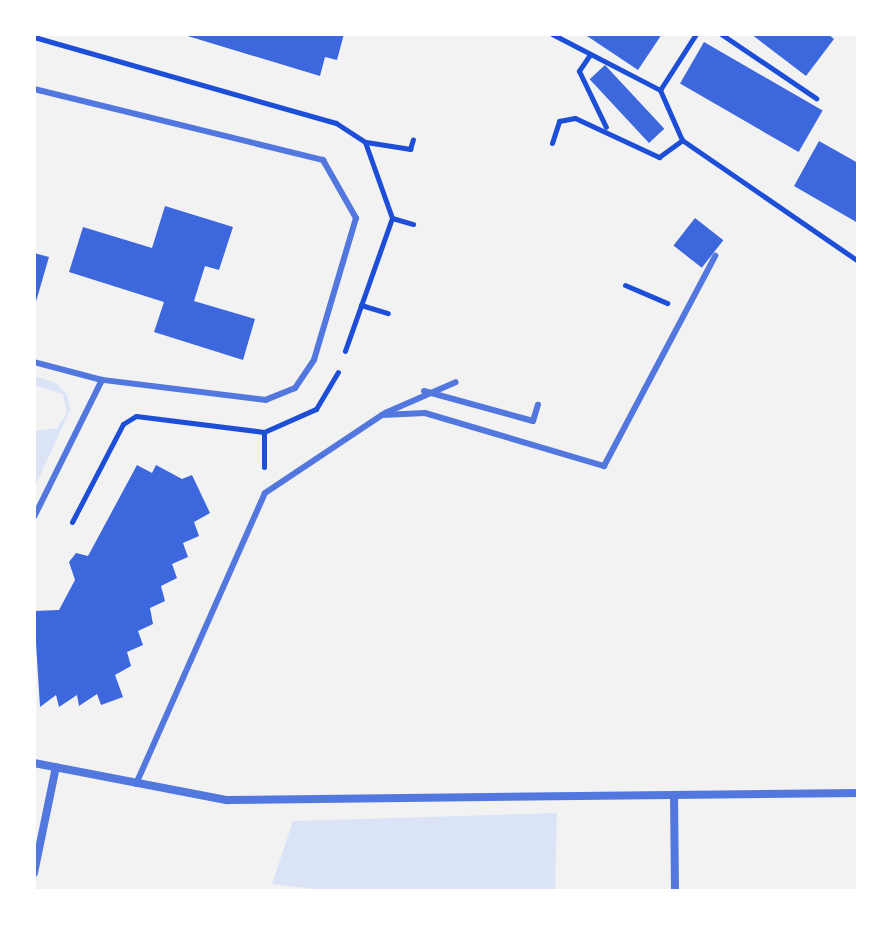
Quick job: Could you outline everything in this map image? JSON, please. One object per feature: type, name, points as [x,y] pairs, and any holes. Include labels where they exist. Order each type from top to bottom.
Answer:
[{"type":"street","points":[[34,763],[227,800],[858,793]]},
{"type":"street","points":[[34,873],[56,767]]},
{"type":"street","points":[[674,795],[675,891]]},
{"type":"lane","points":[[34,89],[323,160],[356,218],[314,360],[295,388],[266,400],[102,380],[34,362]]},
{"type":"lane","points":[[382,415],[425,413],[604,466],[715,256]]},
{"type":"lane","points":[[34,517],[102,380]]},
{"type":"lane","points":[[136,784],[265,493],[382,415],[424,391],[456,382]]},
{"type":"lane","points":[[424,391],[533,421],[538,405]]},
{"type":"path","points":[[552,34],[589,56],[660,90],[682,140],[858,261]]},
{"type":"path","points":[[660,90],[696,34]]},
{"type":"path","points":[[721,34],[816,98]]},
{"type":"path","points":[[34,37],[336,123],[365,142],[410,149],[413,139]]},
{"type":"path","points":[[589,56],[579,71],[607,128]]},
{"type":"path","points":[[552,143],[559,121],[607,128],[659,157],[682,140]]},
{"type":"path","points":[[72,522],[123,424],[136,416],[264,432],[316,409],[332,388],[392,218],[365,142]]},
{"type":"path","points":[[392,218],[413,224]]},
{"type":"path","points":[[625,285],[686,311]]},
{"type":"path","points":[[361,305],[388,313]]},
{"type":"shaded area","points":[[34,376],[56,383],[67,395],[70,410],[34,489],[34,431],[57,428],[67,413],[63,394],[34,385]]},
{"type":"shaded area","points":[[557,813],[555,891],[331,891],[272,884],[293,821]]},
{"type":"building","points":[[181,34],[344,34],[337,60],[325,57],[320,76]]},
{"type":"building","points":[[584,34],[662,34],[638,70]]},
{"type":"building","points":[[751,34],[828,34],[834,39],[806,76]]},
{"type":"building","points":[[704,42],[823,110],[799,152],[680,84]]},
{"type":"building","points":[[605,65],[664,129],[649,143],[590,79]]},
{"type":"building","points":[[819,141],[858,163],[858,223],[794,186]]},
{"type":"building","points":[[165,206],[233,227],[219,270],[205,266],[194,301],[255,319],[243,360],[154,332],[164,302],[69,272],[83,227],[152,248]]},
{"type":"building","points":[[695,218],[723,240],[702,268],[673,246]]},
{"type":"building","points":[[34,253],[49,257],[35,305],[34,305]]},
{"type":"building","points":[[137,465],[152,473],[156,465],[182,479],[192,475],[210,513],[194,522],[199,536],[183,543],[188,557],[172,564],[177,578],[161,586],[165,601],[150,608],[153,624],[138,631],[143,645],[127,652],[131,666],[115,675],[123,697],[101,705],[97,694],[79,706],[77,695],[59,707],[56,695],[40,707],[34,611],[59,610],[75,580],[69,562],[76,553],[88,556]]}]
